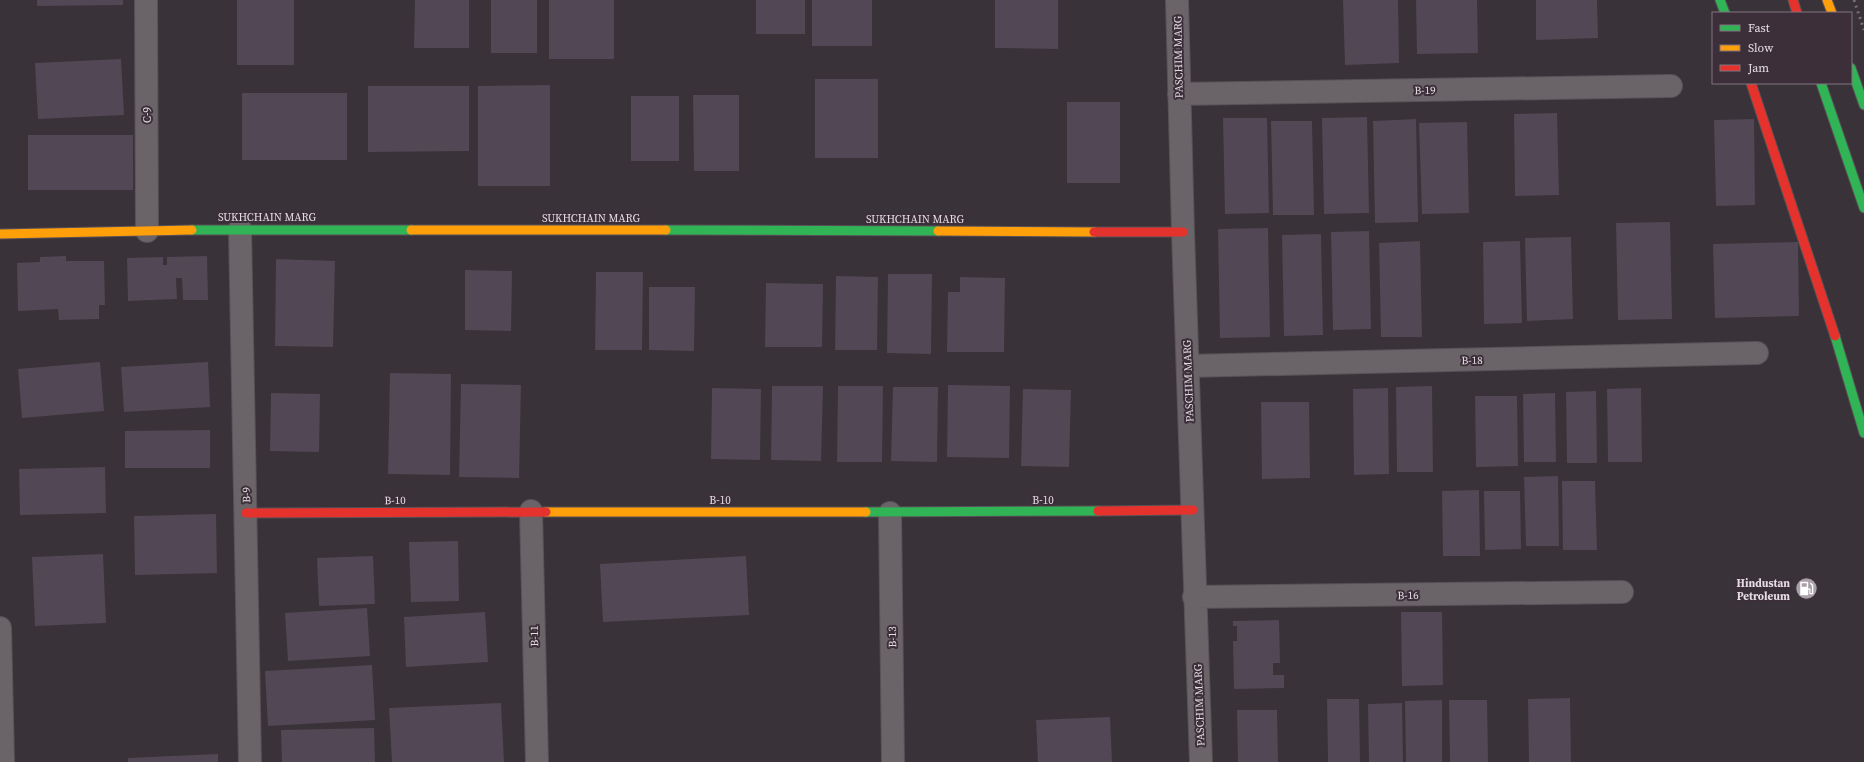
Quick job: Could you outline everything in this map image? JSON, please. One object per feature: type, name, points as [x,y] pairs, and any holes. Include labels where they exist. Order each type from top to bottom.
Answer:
[{"type":"street","name":"C-9","points":[[146,0],[147,231]]},
{"type":"street","name":"PASCHIM MARG","points":[[1177,0],[1182,232],[1201,762]]},
{"type":"street","points":[[1720,0],[1725,12]]},
{"type":"street","points":[[1793,0],[1797,12]]},
{"type":"street","points":[[1827,0],[1832,12]]},
{"type":"street","points":[[1852,71],[1864,105]]},
{"type":"street","points":[[1751,84],[1842,355],[1864,433]]},
{"type":"street","points":[[1821,84],[1864,208]]},
{"type":"street","name":"B-19","points":[[1179,94],[1671,86]]},
{"type":"street","name":"SUKHCHAIN MARG","points":[[0,234],[240,229],[1182,232]]},
{"type":"street","name":"B-9","points":[[240,229],[250,762]]},
{"type":"street","name":"B-18","points":[[1188,366],[1757,353]]},
{"type":"street","name":"B-10","points":[[246,514],[531,511],[890,513],[1193,510]]},
{"type":"street","name":"B-11","points":[[531,511],[536,762]]},
{"type":"street","name":"B-13","points":[[890,513],[893,762]]},
{"type":"street","name":"B-16","points":[[1194,597],[1622,592]]},
{"type":"street","points":[[0,628],[3,762]]},
{"type":"building","points":[[37,0],[123,0],[123,5],[37,6]]},
{"type":"building","points":[[237,0],[294,0],[294,65],[237,65]]},
{"type":"building","points":[[415,0],[469,0],[469,48],[414,48]]},
{"type":"building","points":[[491,0],[537,0],[537,53],[491,53]]},
{"type":"building","points":[[549,0],[614,0],[614,59],[549,59]]},
{"type":"building","points":[[756,0],[805,0],[805,34],[756,34]]},
{"type":"building","points":[[812,0],[872,0],[872,46],[812,46]]},
{"type":"building","points":[[995,0],[1058,0],[1058,49],[995,48]]},
{"type":"building","points":[[1343,0],[1398,0],[1399,63],[1345,65]]},
{"type":"building","points":[[1416,0],[1477,0],[1478,53],[1417,54]]},
{"type":"building","points":[[1536,0],[1597,0],[1598,38],[1536,40]]},
{"type":"building","points":[[121,59],[124,115],[38,119],[35,63]]},
{"type":"building","points":[[815,79],[878,79],[878,158],[815,158]]},
{"type":"building","points":[[550,85],[550,186],[478,186],[478,86]]},
{"type":"building","points":[[368,86],[469,86],[469,151],[368,152]]},
{"type":"building","points":[[242,93],[347,93],[347,160],[242,160]]},
{"type":"building","points":[[693,95],[739,95],[739,171],[694,171]]},
{"type":"building","points":[[631,96],[679,96],[679,161],[631,161]]},
{"type":"building","points":[[1067,102],[1120,102],[1120,183],[1067,183]]},
{"type":"building","points":[[1557,113],[1559,195],[1515,196],[1514,114]]},
{"type":"building","points":[[1367,117],[1369,213],[1324,214],[1322,118]]},
{"type":"building","points":[[1223,118],[1267,118],[1269,213],[1225,214]]},
{"type":"building","points":[[1416,119],[1418,222],[1375,223],[1373,121]]},
{"type":"building","points":[[1754,119],[1755,205],[1716,206],[1714,120]]},
{"type":"building","points":[[1271,121],[1312,121],[1314,215],[1273,215]]},
{"type":"building","points":[[1467,122],[1469,213],[1422,214],[1419,123]]},
{"type":"building","points":[[28,135],[133,135],[133,190],[28,190]]},
{"type":"building","points":[[1670,222],[1672,319],[1618,320],[1616,223]]},
{"type":"building","points":[[1268,228],[1270,337],[1220,338],[1218,229]]},
{"type":"building","points":[[1369,231],[1371,329],[1333,330],[1331,232]]},
{"type":"building","points":[[1321,234],[1323,335],[1284,336],[1282,235]]},
{"type":"building","points":[[1571,237],[1573,319],[1527,321],[1525,238]]},
{"type":"building","points":[[1420,241],[1422,337],[1381,337],[1379,243]]},
{"type":"building","points":[[1520,241],[1522,323],[1484,324],[1483,242]]},
{"type":"building","points":[[1798,242],[1799,316],[1715,318],[1713,244]]},
{"type":"building","points":[[66,256],[66,261],[104,261],[105,305],[99,305],[99,319],[59,320],[58,309],[18,311],[17,263],[40,262],[40,257]]},
{"type":"building","points":[[207,256],[208,300],[183,300],[182,278],[176,278],[177,299],[128,301],[127,258],[163,257],[163,265],[167,265],[167,257]]},
{"type":"building","points":[[276,259],[335,261],[333,347],[275,346]]},
{"type":"building","points":[[465,270],[512,271],[511,331],[465,330]]},
{"type":"building","points":[[596,272],[643,272],[642,350],[595,350]]},
{"type":"building","points":[[888,274],[932,274],[931,354],[887,353]]},
{"type":"building","points":[[836,276],[878,277],[877,350],[835,350]]},
{"type":"building","points":[[960,277],[1005,278],[1004,352],[947,352],[948,292],[960,292]]},
{"type":"building","points":[[766,283],[823,284],[822,347],[765,347]]},
{"type":"building","points":[[649,287],[695,287],[694,351],[649,350]]},
{"type":"building","points":[[100,362],[104,411],[22,418],[18,369]]},
{"type":"building","points":[[208,362],[210,407],[124,412],[121,367]]},
{"type":"building","points":[[390,373],[451,374],[450,475],[388,474]]},
{"type":"building","points":[[461,384],[521,385],[519,478],[459,477]]},
{"type":"building","points":[[948,385],[1010,386],[1009,458],[947,457]]},
{"type":"building","points":[[772,386],[823,386],[821,461],[771,460]]},
{"type":"building","points":[[838,386],[883,386],[882,462],[837,462]]},
{"type":"building","points":[[1432,386],[1433,472],[1397,472],[1396,387]]},
{"type":"building","points":[[893,387],[938,387],[937,462],[891,461]]},
{"type":"building","points":[[712,388],[761,389],[760,460],[711,459]]},
{"type":"building","points":[[1388,388],[1389,474],[1354,475],[1353,389]]},
{"type":"building","points":[[1641,388],[1642,462],[1608,462],[1607,389]]},
{"type":"building","points":[[1023,389],[1071,390],[1069,467],[1021,466]]},
{"type":"building","points":[[1596,391],[1597,463],[1567,463],[1566,392]]},
{"type":"building","points":[[271,393],[320,394],[319,452],[270,451]]},
{"type":"building","points":[[1555,393],[1556,462],[1524,462],[1523,394]]},
{"type":"building","points":[[1475,396],[1517,396],[1518,466],[1476,467]]},
{"type":"building","points":[[1261,402],[1309,402],[1310,478],[1262,479]]},
{"type":"building","points":[[210,430],[210,468],[125,468],[125,431]]},
{"type":"building","points":[[105,467],[106,513],[20,515],[19,469]]},
{"type":"building","points":[[1558,476],[1559,546],[1526,546],[1524,477]]},
{"type":"building","points":[[1562,481],[1595,481],[1597,550],[1563,550]]},
{"type":"building","points":[[1479,490],[1480,556],[1443,556],[1442,491]]},
{"type":"building","points":[[1484,491],[1520,491],[1521,549],[1485,550]]},
{"type":"building","points":[[216,514],[217,573],[135,575],[134,516]]},
{"type":"building","points":[[458,541],[459,601],[411,602],[409,542]]},
{"type":"building","points":[[103,554],[106,623],[35,626],[32,557]]},
{"type":"building","points":[[373,556],[375,604],[319,606],[317,558]]},
{"type":"building","points":[[746,556],[749,615],[603,622],[600,564]]},
{"type":"building","points":[[367,608],[370,656],[288,661],[285,613]]},
{"type":"building","points":[[485,612],[488,662],[406,667],[404,617]]},
{"type":"building","points":[[1401,612],[1442,612],[1443,685],[1402,686]]},
{"type":"building","points":[[1279,620],[1280,663],[1273,663],[1273,675],[1284,675],[1284,688],[1234,689],[1233,641],[1237,641],[1237,626],[1233,626],[1233,621]]},
{"type":"building","points":[[372,665],[375,720],[268,726],[265,671]]},
{"type":"building","points":[[1570,698],[1571,762],[1529,762],[1528,699]]},
{"type":"building","points":[[1327,699],[1359,699],[1360,762],[1328,762]]},
{"type":"building","points":[[1442,700],[1442,762],[1406,762],[1405,701]]},
{"type":"building","points":[[1449,700],[1487,700],[1488,762],[1450,762]]},
{"type":"building","points":[[501,703],[504,762],[392,762],[389,708]]},
{"type":"building","points":[[1402,703],[1403,762],[1369,762],[1368,704]]},
{"type":"building","points":[[1237,710],[1277,710],[1278,762],[1238,762]]},
{"type":"building","points":[[1110,717],[1112,762],[1038,762],[1036,720]]},
{"type":"building","points":[[374,728],[375,762],[282,762],[281,730]]},
{"type":"building","points":[[218,754],[218,762],[128,762],[128,758]]},
{"type":"railway","points":[[1854,0],[1864,30]]},
{"type":"traffic: fast","points":[[1720,0],[1725,12]]},
{"type":"traffic: fast","points":[[1852,71],[1864,105]]},
{"type":"traffic: fast","points":[[1821,84],[1864,208]]},
{"type":"traffic: fast","points":[[192,230],[411,230]]},
{"type":"traffic: fast","points":[[666,230],[938,231]]},
{"type":"traffic: fast","points":[[1835,336],[1864,433]]},
{"type":"traffic: fast","points":[[866,512],[1098,511]]},
{"type":"traffic: slow","points":[[1827,0],[1832,12]]},
{"type":"traffic: slow","points":[[0,234],[192,230]]},
{"type":"traffic: slow","points":[[411,230],[666,230]]},
{"type":"traffic: slow","points":[[938,231],[1094,232]]},
{"type":"traffic: slow","points":[[546,512],[866,512]]},
{"type":"traffic: jam","points":[[1793,0],[1797,12]]},
{"type":"traffic: jam","points":[[1751,84],[1835,336]]},
{"type":"traffic: jam","points":[[1094,232],[1183,232]]},
{"type":"traffic: jam","points":[[1098,511],[1193,510]]},
{"type":"traffic: jam","points":[[246,513],[546,512]]},
{"type":"place","name":"Hindustan Petroleum","points":[[1806,589]]}]
